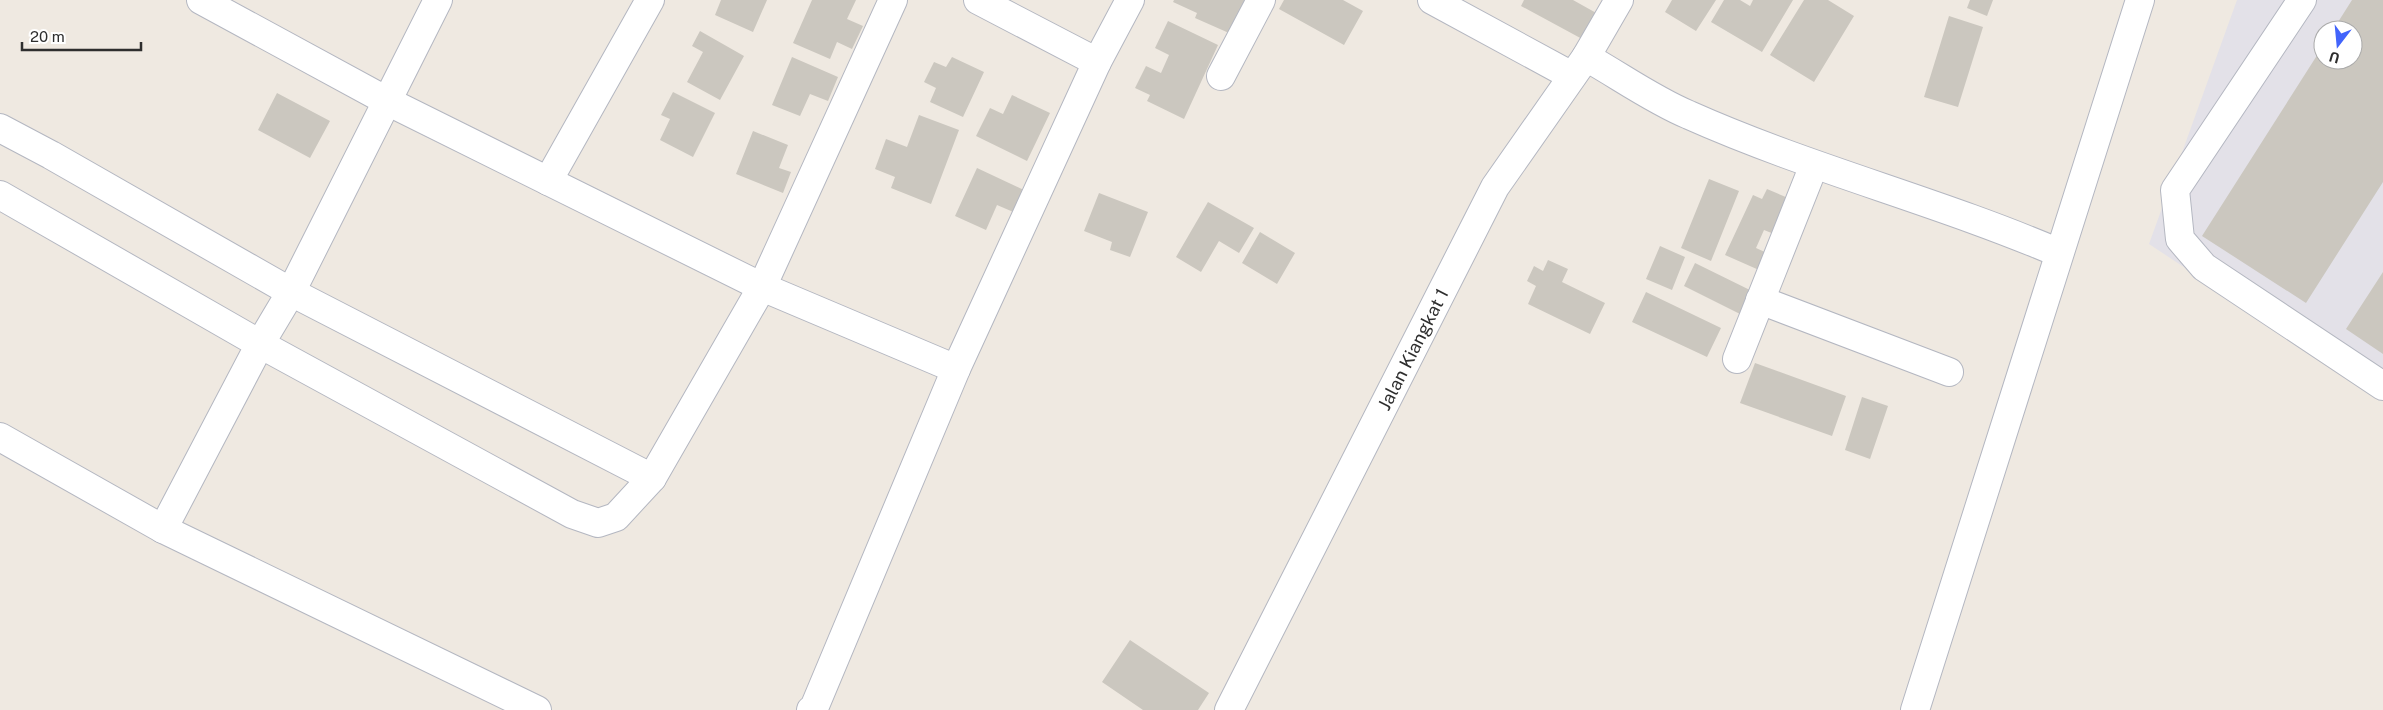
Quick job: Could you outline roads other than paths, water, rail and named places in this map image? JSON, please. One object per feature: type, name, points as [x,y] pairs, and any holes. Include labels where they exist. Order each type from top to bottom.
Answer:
[{"type":"street","points":[[201,0],[387,101],[762,287],[956,369]]},
{"type":"street","points":[[163,529],[260,344],[291,292],[438,0]]},
{"type":"street","points":[[548,181],[650,0]]},
{"type":"street","points":[[0,196],[260,344],[572,514],[598,523],[616,517],[652,478],[762,287],[893,0]]},
{"type":"street","points":[[978,0],[1097,62]]},
{"type":"street","points":[[812,710],[956,369],[1097,62],[1130,0]]},
{"type":"street","points":[[1221,76],[1261,0]]},
{"type":"street","points":[[1432,0],[1687,115],[1814,165],[2013,233],[2059,253]]},
{"type":"street","name":"Jalan Kiangkat 1","points":[[1228,710],[1287,600],[1495,186],[1579,67],[1619,0]]},
{"type":"street","points":[[1915,710],[2140,0]]},
{"type":"street","points":[[2302,0],[2175,190],[2180,240],[2204,267],[2383,386]]},
{"type":"street","points":[[0,128],[51,155],[291,292],[652,478]]},
{"type":"street","points":[[1737,359],[1814,165]]},
{"type":"street","points":[[1760,300],[1949,372]]},
{"type":"street","points":[[0,437],[163,529],[537,710]]}]
